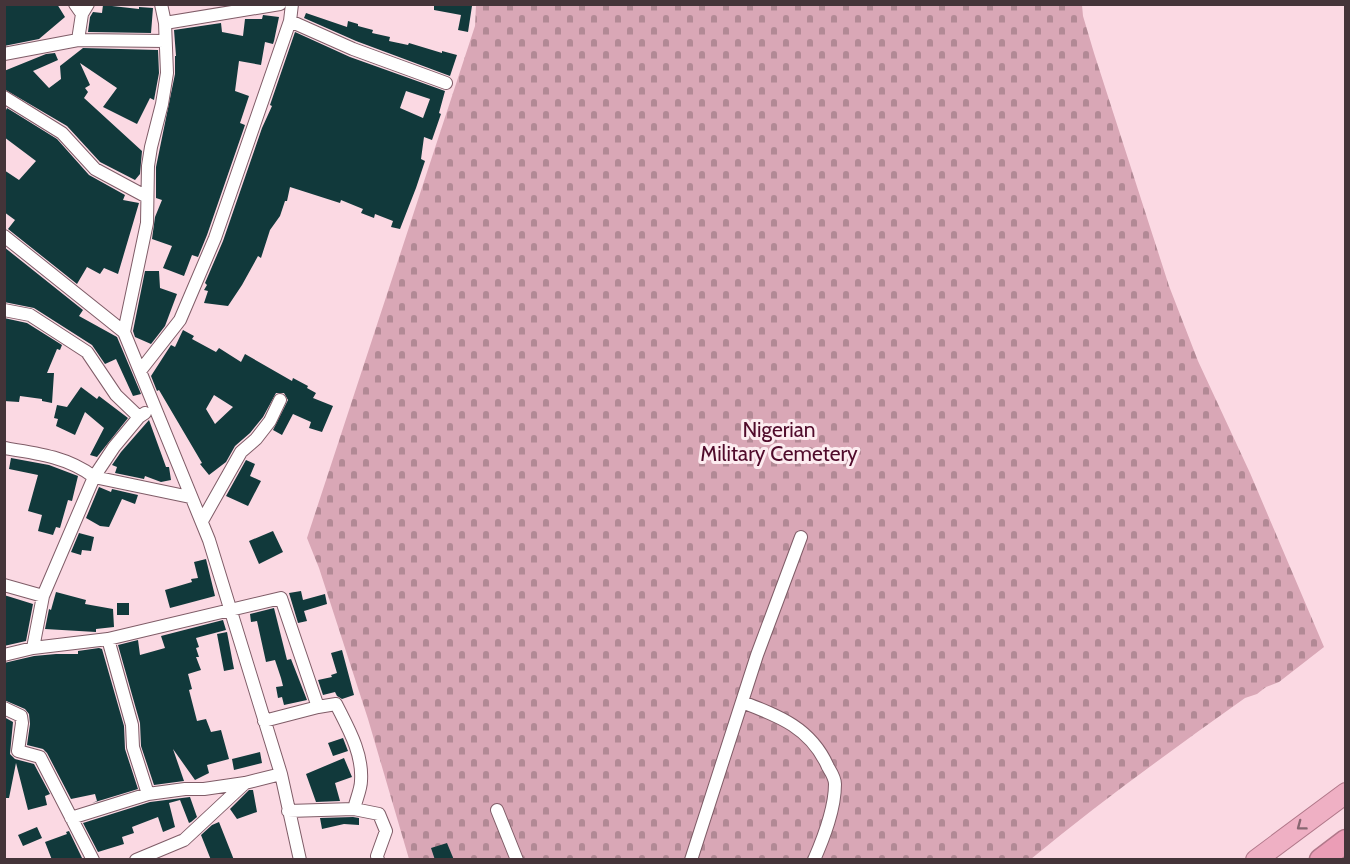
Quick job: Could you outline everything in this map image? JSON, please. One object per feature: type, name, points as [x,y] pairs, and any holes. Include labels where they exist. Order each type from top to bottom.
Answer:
[{"type":"highway","points":[[1256,860],[1346,793]]},
{"type":"highway","points":[[1321,860],[1346,841]]},
{"type":"street","points":[[124,332],[147,223],[151,147],[167,73],[165,23],[161,4]]},
{"type":"street","points":[[165,23],[280,4]]},
{"type":"street","points":[[140,370],[180,320],[215,238],[290,21],[292,4]]},
{"type":"street","points":[[78,40],[82,8]]},
{"type":"street","points":[[290,21],[353,49],[446,83]]},
{"type":"street","points":[[4,54],[78,40],[165,41]]},
{"type":"street","points":[[4,97],[62,133],[95,169],[147,197]]},
{"type":"street","points":[[4,236],[124,332],[190,497],[202,521],[281,774],[300,860]]},
{"type":"street","points":[[4,310],[30,315],[87,352],[116,395],[139,417]]},
{"type":"street","points":[[202,521],[224,486],[241,452],[256,439],[270,421],[280,400]]},
{"type":"street","points":[[33,648],[43,596],[94,477],[114,447],[139,417],[154,406]]},
{"type":"street","points":[[4,448],[60,459],[82,468],[94,477],[190,497]]},
{"type":"street","points":[[691,860],[742,702],[801,537]]},
{"type":"street","points":[[4,585],[43,596]]},
{"type":"street","points":[[4,655],[33,648],[108,639],[281,598],[318,707]]},
{"type":"street","points":[[108,639],[132,726],[133,747],[148,795]]},
{"type":"street","points":[[742,702],[779,716],[802,731],[824,757],[835,782],[831,810],[814,860]]},
{"type":"street","points":[[264,721],[336,704],[352,736],[360,762],[361,783],[354,808]]},
{"type":"street","points":[[4,708],[21,716],[18,751],[40,757],[93,860]]},
{"type":"street","points":[[71,818],[148,795],[245,783],[281,774]]},
{"type":"street","points":[[136,860],[184,840],[245,783]]},
{"type":"street","points":[[288,811],[354,808],[379,814],[386,831],[377,856],[378,860]]},
{"type":"street","points":[[497,810],[517,860]]},
{"type":"green space","name":"Nigerian Military Cemetery","points":[[476,5],[1082,5],[1094,53],[1169,286],[1198,361],[1250,473],[1324,647],[1279,682],[1245,698],[1190,737],[1031,859],[409,859],[368,719],[307,538],[475,26]]},
{"type":"building","points":[[4,4],[57,4],[65,17],[39,39],[4,46]]},
{"type":"building","points":[[434,4],[472,6],[468,32],[458,30],[461,15],[434,10]]},
{"type":"building","points":[[103,5],[139,9],[139,7],[153,8],[151,33],[88,32],[90,17],[93,12],[102,13]]},
{"type":"building","points":[[306,13],[347,27],[348,21],[358,24],[358,26],[373,30],[372,33],[390,37],[389,41],[408,45],[409,43],[457,55],[450,76],[356,41],[304,18]]},
{"type":"building","points":[[263,15],[279,17],[274,41],[273,44],[265,42],[261,65],[239,61],[235,91],[249,96],[240,123],[245,125],[207,235],[198,257],[192,255],[184,276],[163,268],[172,246],[152,239],[155,217],[162,200],[156,198],[156,167],[175,74],[174,30],[221,23],[222,32],[243,36],[245,19],[262,19]]},
{"type":"building","points":[[295,32],[350,57],[445,91],[439,113],[441,114],[432,140],[424,137],[421,159],[425,161],[400,229],[391,227],[393,221],[375,214],[374,218],[361,213],[363,209],[341,200],[340,203],[290,187],[287,201],[270,230],[261,258],[258,256],[228,306],[204,303],[208,291],[204,290],[207,285],[205,283],[223,241],[262,128],[272,106],[270,105]],"holes":[[[406,91],[430,99],[423,118],[400,108]]]},
{"type":"building","points":[[83,48],[158,50],[159,73],[154,100],[150,98],[137,124],[103,107],[117,88],[80,63],[90,85],[85,88],[88,92],[84,98],[142,151],[140,174],[135,180],[100,162],[67,126],[4,89],[4,71],[46,54],[55,53],[58,60],[33,71],[49,88],[61,79],[60,66]]},
{"type":"building","points":[[7,108],[57,139],[89,175],[125,195],[123,200],[139,203],[118,274],[104,268],[100,274],[87,267],[77,284],[8,229],[15,220],[4,212],[4,170],[19,180],[36,161],[4,137],[4,114]]},
{"type":"building","points":[[4,247],[83,310],[79,316],[117,337],[141,394],[133,396],[116,359],[105,364],[92,345],[34,308],[4,302]]},
{"type":"building","points":[[145,271],[159,271],[160,288],[177,294],[165,326],[151,344],[135,337],[133,331]]},
{"type":"building","points":[[4,318],[27,323],[62,345],[60,350],[57,349],[47,373],[54,373],[52,403],[20,396],[19,402],[4,401]]},
{"type":"building","points":[[183,330],[194,336],[192,339],[216,352],[219,348],[241,362],[245,354],[292,381],[293,378],[308,386],[307,388],[316,393],[313,398],[333,406],[322,432],[309,428],[311,422],[293,414],[282,435],[273,430],[288,400],[284,393],[276,393],[263,417],[250,433],[235,446],[226,462],[209,475],[200,464],[202,463],[159,390],[157,391],[151,376],[171,345],[175,347]],"holes":[[[214,395],[233,407],[215,424],[206,409]]]},
{"type":"building","points":[[81,387],[97,399],[99,396],[128,418],[97,457],[90,455],[104,428],[85,412],[75,435],[56,426],[58,419],[54,418],[57,405],[67,407]]},
{"type":"building","points":[[149,420],[166,467],[169,467],[171,480],[161,482],[145,476],[144,479],[115,473],[117,467],[112,465]]},
{"type":"building","points":[[11,458],[49,465],[78,476],[72,501],[68,500],[60,528],[56,527],[53,535],[38,531],[42,515],[28,511],[38,475],[9,469]]},
{"type":"building","points":[[246,460],[255,464],[250,476],[261,481],[248,506],[226,496]]},
{"type":"building","points":[[99,487],[111,492],[112,489],[138,495],[135,504],[122,499],[109,527],[100,526],[86,518]]},
{"type":"building","points":[[273,531],[283,552],[259,564],[249,541]]},
{"type":"building","points":[[79,533],[94,537],[91,551],[82,550],[81,555],[71,552]]},
{"type":"building","points":[[206,559],[215,596],[170,608],[165,590],[198,578],[194,562]]},
{"type":"building","points":[[301,591],[303,600],[325,594],[327,604],[304,611],[307,621],[298,623],[289,593]]},
{"type":"building","points":[[56,592],[86,600],[85,604],[113,609],[114,627],[96,629],[96,632],[45,629],[49,609],[51,610]]},
{"type":"building","points":[[4,595],[33,604],[26,641],[4,646]]},
{"type":"building","points":[[117,603],[129,603],[129,615],[117,615]]},
{"type":"building","points":[[274,608],[287,660],[291,659],[307,700],[284,705],[282,697],[278,698],[276,687],[283,686],[275,660],[266,662],[257,621],[251,622],[250,614]]},
{"type":"building","points":[[223,620],[226,630],[196,638],[199,657],[196,657],[201,670],[188,674],[192,689],[189,690],[197,721],[206,719],[211,732],[221,730],[229,759],[207,765],[209,773],[195,780],[173,749],[184,781],[154,785],[141,746],[140,723],[118,645],[138,640],[140,655],[165,648],[161,636]]},
{"type":"building","points":[[227,632],[234,669],[224,671],[217,634]]},
{"type":"building","points":[[102,649],[124,726],[125,749],[138,789],[92,803],[97,801],[95,794],[71,799],[47,753],[43,749],[27,745],[29,714],[25,709],[4,700],[4,663],[34,656],[78,654],[78,651]]},
{"type":"building","points":[[342,650],[354,695],[342,699],[335,692],[323,695],[318,680],[332,677],[331,675],[337,673],[331,653]]},
{"type":"building","points":[[4,717],[13,722],[10,754],[15,759],[34,764],[50,794],[45,796],[47,805],[28,810],[16,763],[9,798],[4,798]]},
{"type":"building","points":[[343,738],[348,751],[333,756],[328,743]]},
{"type":"building","points":[[260,752],[262,763],[234,770],[232,759]]},
{"type":"building","points":[[344,758],[352,777],[335,783],[340,801],[316,802],[306,774]]},
{"type":"building","points":[[249,790],[253,790],[257,812],[237,819],[230,809]]},
{"type":"building","points":[[190,797],[197,817],[191,822],[189,823],[180,800],[169,803],[175,827],[163,832],[158,817],[132,827],[134,833],[122,837],[124,844],[98,852],[83,823],[150,802]]},
{"type":"building","points":[[320,818],[359,818],[359,825],[344,824],[322,829]]},
{"type":"building","points":[[219,822],[234,860],[211,860],[201,835]]},
{"type":"building","points":[[37,827],[42,838],[23,846],[18,835]]},
{"type":"building","points":[[69,831],[83,860],[52,860],[45,842],[67,834],[66,832]]},
{"type":"building","points":[[447,843],[454,860],[435,860],[431,848]]}]
